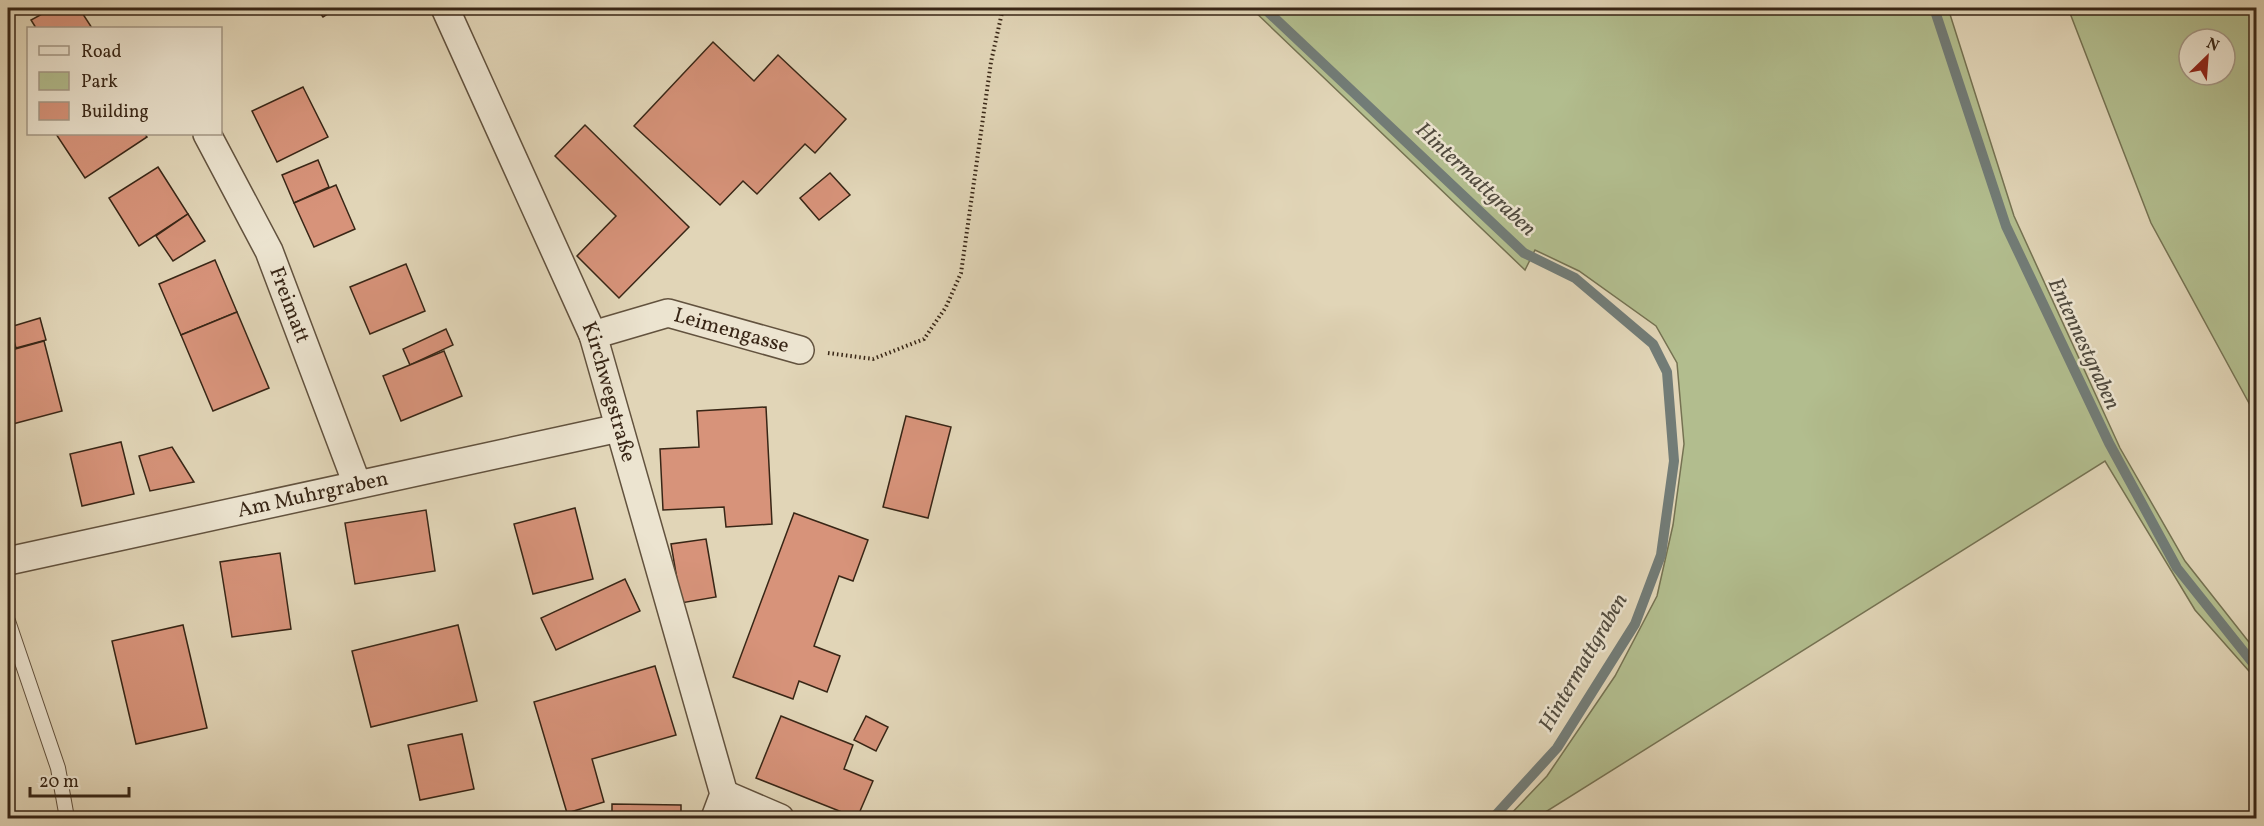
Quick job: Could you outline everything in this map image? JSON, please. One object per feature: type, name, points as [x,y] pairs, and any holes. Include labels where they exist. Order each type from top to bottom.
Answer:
[{"type":"street","name":"Kirchwegstraße","points":[[445,8],[593,335],[719,806],[780,819]]},
{"type":"street","name":"Freimatt","points":[[208,135],[269,251],[357,484]]},
{"type":"street","name":"Leimengasse","points":[[593,335],[668,313],[800,350]]},
{"type":"street","name":"Am Muhrgraben","points":[[8,561],[619,428]]},
{"type":"lane","points":[[8,621],[58,768],[67,819]]},
{"type":"path","points":[[800,350],[873,359],[924,339],[946,307],[962,273],[991,62],[1004,8]]},
{"type":"green space","points":[[1251,8],[1948,8],[2014,216],[2120,448],[2185,561],[2256,651],[2256,679],[2195,610],[2105,461],[1536,818],[1507,818],[1547,776],[1615,676],[1657,596],[1673,525],[1684,444],[1677,363],[1656,326],[1579,271],[1535,250],[1525,270]]},
{"type":"green space","points":[[2068,8],[2256,8],[2256,416],[2151,223]]},
{"type":"building","points":[[53,8],[79,8],[91,27],[35,27],[31,20]]},
{"type":"building","points":[[316,8],[337,8],[323,17]]},
{"type":"building","points":[[713,42],[754,81],[778,55],[846,119],[815,153],[805,144],[757,194],[743,181],[720,205],[634,126]]},
{"type":"building","points":[[303,87],[328,137],[277,162],[252,111]]},
{"type":"building","points":[[585,125],[689,227],[619,298],[577,256],[616,216],[555,156]]},
{"type":"building","points":[[57,135],[146,135],[147,137],[85,178]]},
{"type":"building","points":[[318,160],[329,187],[294,203],[282,175]]},
{"type":"building","points":[[158,167],[188,214],[139,246],[109,198]]},
{"type":"building","points":[[830,173],[850,195],[819,220],[800,198]]},
{"type":"building","points":[[336,185],[355,229],[314,247],[294,203]]},
{"type":"building","points":[[188,214],[205,241],[173,261],[156,236]]},
{"type":"building","points":[[215,260],[237,312],[181,335],[159,284]]},
{"type":"building","points":[[406,264],[425,311],[370,334],[350,287]]},
{"type":"building","points":[[237,312],[269,388],[213,411],[181,335]]},
{"type":"building","points":[[40,318],[46,340],[16,348],[10,327]]},
{"type":"building","points":[[446,329],[453,345],[410,365],[403,349]]},
{"type":"building","points":[[44,341],[62,411],[9,425],[8,351]]},
{"type":"building","points":[[444,351],[462,396],[401,421],[383,376]]},
{"type":"building","points":[[766,407],[772,524],[726,527],[724,507],[663,510],[660,449],[699,447],[697,411]]},
{"type":"building","points":[[906,416],[951,427],[928,518],[883,507]]},
{"type":"building","points":[[121,442],[134,494],[82,506],[70,454]]},
{"type":"building","points":[[172,447],[194,482],[150,491],[139,456]]},
{"type":"building","points":[[575,508],[593,579],[533,594],[514,524]]},
{"type":"building","points":[[426,510],[435,571],[355,584],[345,523]]},
{"type":"building","points":[[794,513],[868,540],[853,581],[839,576],[814,646],[840,656],[827,692],[799,681],[793,699],[733,677]]},
{"type":"building","points":[[706,539],[716,597],[681,603],[671,544]]},
{"type":"building","points":[[280,553],[291,629],[232,637],[220,562]]},
{"type":"building","points":[[625,579],[640,611],[556,650],[541,618]]},
{"type":"building","points":[[183,625],[207,728],[136,744],[112,641]]},
{"type":"building","points":[[458,625],[477,701],[371,727],[352,651]]},
{"type":"building","points":[[655,666],[676,735],[592,759],[604,802],[567,813],[534,702]]},
{"type":"building","points":[[781,716],[853,745],[844,769],[873,781],[857,818],[756,778]]},
{"type":"building","points":[[866,716],[888,727],[876,751],[854,740]]},
{"type":"building","points":[[462,734],[474,789],[420,800],[408,745]]},
{"type":"building","points":[[612,804],[681,805],[681,818],[612,818]]},
{"type":"waterway","name":"Hintermattgraben","points":[[1264,8],[1524,253],[1575,278],[1653,344],[1667,372],[1674,461],[1661,555],[1635,624],[1557,748],[1493,818]]},
{"type":"waterway","name":"Entennestgraben","points":[[1934,8],[2006,226],[2109,443],[2177,568],[2256,667]]}]
